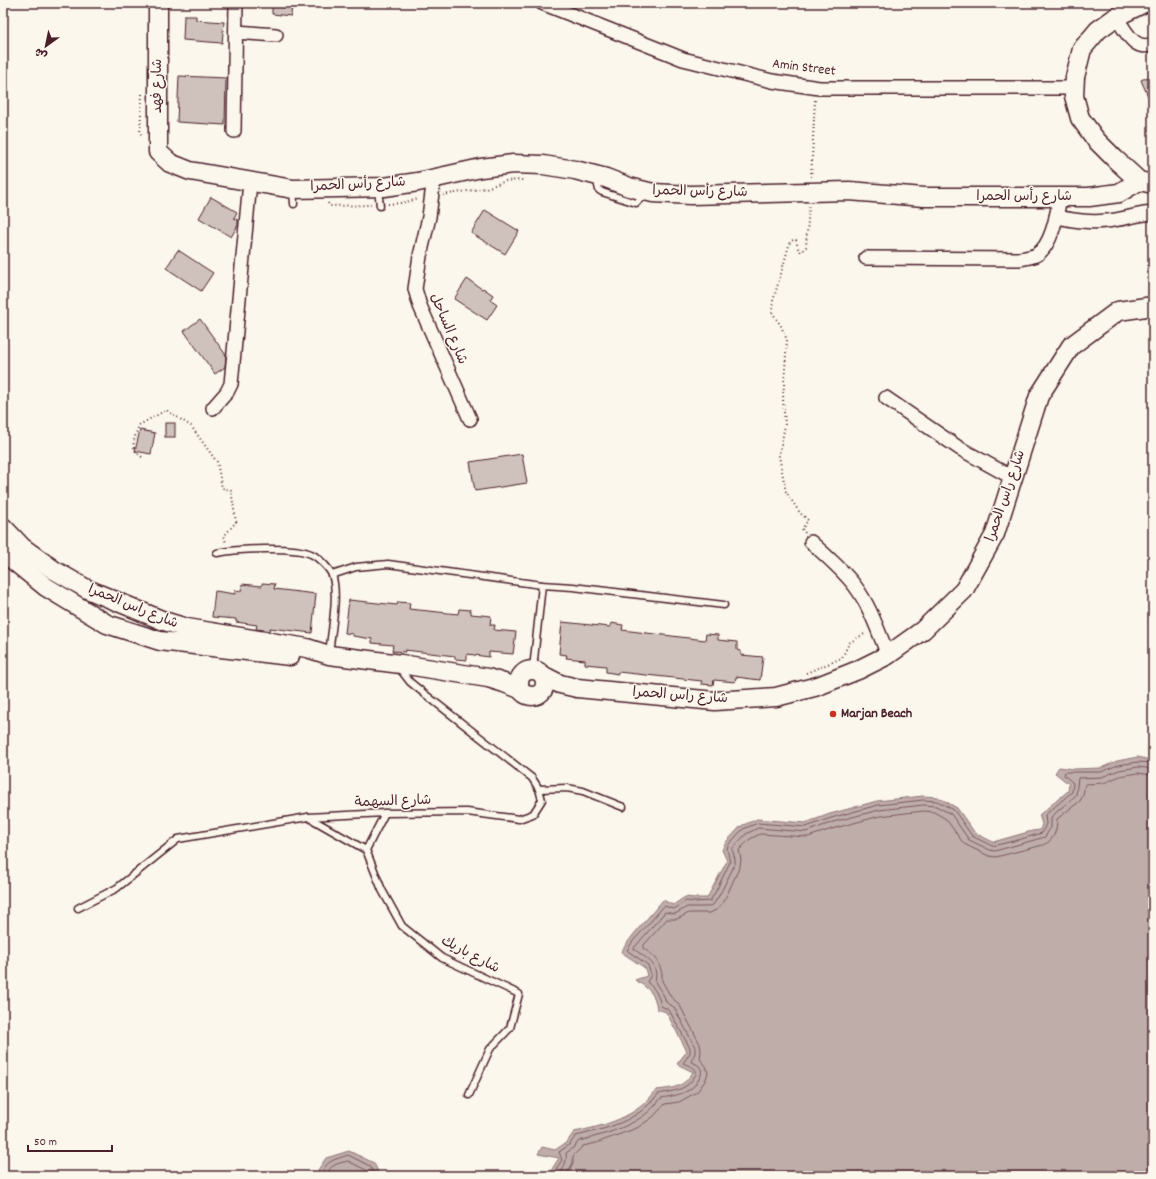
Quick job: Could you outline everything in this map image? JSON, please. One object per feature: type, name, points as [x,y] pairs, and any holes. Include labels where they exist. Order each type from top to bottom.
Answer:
[{"type":"street","name":"شارع فهد","points":[[158,3],[158,152],[170,162]]},
{"type":"street","points":[[234,131],[236,3]]},
{"type":"street","name":"Amin Street","points":[[542,3],[682,59],[772,81],[819,88],[1075,88]]},
{"type":"street","points":[[1144,3],[1116,17],[1098,30],[1082,49],[1075,77],[1074,96],[1080,118],[1096,140],[1115,160],[1146,183]]},
{"type":"street","points":[[1116,17],[1134,42],[1140,46],[1153,44]]},
{"type":"street","points":[[236,32],[276,35]]},
{"type":"street","name":"شارع رأس الحمرا","points":[[170,162],[190,171],[250,182],[294,196],[318,188],[379,199],[418,182],[434,177],[481,168],[513,164],[543,165],[575,170],[648,192],[691,195],[849,191],[924,197],[1088,197],[1119,193],[1146,183]]},
{"type":"street","name":"شارع الساحل","points":[[434,177],[429,217],[420,256],[415,289],[420,306],[470,418]]},
{"type":"street","points":[[213,408],[227,392],[231,384],[250,182]]},
{"type":"street","points":[[866,258],[1020,259],[1036,255],[1046,244],[1053,231],[1060,197]]},
{"type":"street","points":[[1056,217],[1080,221],[1107,221],[1153,213]]},
{"type":"street","name":"شارع راس الحمرا","points":[[6,522],[22,547],[54,570],[87,589],[164,622],[187,628],[307,648],[329,656],[402,669],[488,678],[510,678],[560,684],[577,688],[715,701],[776,697],[818,686],[858,670],[888,655],[923,630],[964,590],[995,534],[1039,396],[1071,346],[1118,311],[1153,306]]},
{"type":"street","points":[[886,398],[959,448],[1013,478]]},
{"type":"street","points":[[811,542],[843,572],[855,586],[877,628],[888,655]]},
{"type":"street","name":"شارع راس الحمرا","points":[[3,549],[14,561],[46,587],[108,624],[160,642],[304,658],[329,656]]},
{"type":"lane","points":[[217,553],[229,551],[280,549],[299,550],[312,554],[323,563],[332,575],[334,589],[334,612],[329,656]]},
{"type":"lane","points":[[332,575],[356,567],[388,564],[542,585],[573,587],[724,605]]},
{"type":"lane","points":[[532,681],[542,585]]},
{"type":"lane","points":[[402,669],[420,691],[532,778],[539,789],[567,788],[584,791],[623,807]]},
{"type":"lane","name":"شارع السهمة","points":[[78,908],[117,888],[178,839],[308,817],[385,813],[467,812],[519,819],[533,814],[542,800],[539,789]]},
{"type":"lane","points":[[308,817],[366,850],[385,813]]},
{"type":"lane","name":"شارع باريك","points":[[366,850],[382,890],[402,926],[442,958],[519,994],[510,1028],[490,1049],[469,1095]]},
{"type":"path","points":[[811,542],[802,529],[808,520],[800,513],[786,492],[781,474],[779,456],[785,425],[783,399],[787,340],[782,326],[772,312],[773,301],[790,242],[796,240],[798,248],[801,252],[806,247],[816,95]]},
{"type":"path","points":[[318,188],[330,206],[379,199],[401,203],[432,196],[486,188],[506,181],[526,180]]},
{"type":"path","points":[[142,457],[135,453],[133,447],[139,424],[166,410],[191,426],[218,462],[222,488],[231,490],[236,522],[224,536],[226,543]]},
{"type":"path","points":[[3,460],[6,475],[3,491]]},
{"type":"path","points":[[3,498],[6,522]]},
{"type":"path","points":[[801,675],[842,658],[849,642],[877,628]]},
{"type":"water","points":[[1138,757],[1150,760],[1153,759],[1153,1176],[553,1176],[552,1169],[559,1158],[538,1154],[542,1147],[555,1150],[567,1142],[574,1132],[597,1127],[620,1119],[640,1107],[656,1090],[673,1088],[685,1081],[693,1072],[677,1064],[687,1051],[666,1012],[657,1009],[653,995],[635,980],[647,976],[645,968],[621,952],[663,900],[673,905],[685,897],[707,898],[727,861],[722,850],[726,842],[741,826],[757,819],[805,823],[830,814],[877,801],[923,796],[938,797],[957,808],[975,833],[993,842],[1040,830],[1042,824],[1039,815],[1068,791],[1069,784],[1055,773],[1059,767],[1074,769],[1101,768],[1117,761]]},
{"type":"water","points":[[349,1151],[374,1163],[380,1176],[319,1176],[318,1170],[326,1158]]},
{"type":"building","points":[[272,3],[292,3],[291,16],[272,14]]},
{"type":"building","points":[[184,16],[196,16],[196,20],[224,22],[222,43],[183,40]]},
{"type":"building","points":[[1153,75],[1153,108],[1141,80]]},
{"type":"building","points":[[179,76],[226,78],[225,125],[177,122]]},
{"type":"building","points":[[211,197],[237,212],[234,218],[238,220],[238,225],[231,237],[199,218]]},
{"type":"building","points":[[485,210],[519,231],[505,254],[471,233]]},
{"type":"building","points":[[178,250],[213,273],[201,291],[166,268]]},
{"type":"building","points":[[467,279],[493,295],[490,300],[497,305],[487,320],[454,299]]},
{"type":"building","points":[[200,319],[226,355],[225,367],[215,374],[184,331]]},
{"type":"building","points":[[165,423],[175,423],[175,437],[165,437]]},
{"type":"building","points":[[140,430],[155,433],[151,454],[135,451]]},
{"type":"building","points":[[522,454],[527,483],[475,491],[470,462]]},
{"type":"building","points":[[262,583],[275,584],[274,589],[316,594],[312,633],[270,628],[269,631],[256,629],[257,625],[236,622],[236,619],[212,617],[215,591],[235,594],[235,590],[241,591],[242,584],[262,586]]},
{"type":"building","points":[[349,600],[397,605],[398,602],[410,603],[409,609],[458,614],[459,609],[471,610],[471,614],[491,616],[490,625],[495,625],[494,630],[516,632],[513,654],[489,652],[489,657],[467,654],[467,660],[455,659],[455,656],[405,650],[405,652],[392,651],[393,645],[372,643],[372,639],[345,633]]},
{"type":"building","points":[[562,622],[610,627],[611,623],[623,625],[622,630],[705,640],[706,634],[718,635],[718,640],[737,642],[737,650],[741,651],[741,655],[763,657],[760,680],[736,677],[735,682],[714,680],[713,685],[701,684],[702,681],[606,672],[606,666],[585,664],[585,660],[566,658],[567,655],[559,654]]},
{"type":"place","name":"Marjan Beach","points":[[833,714]]}]
